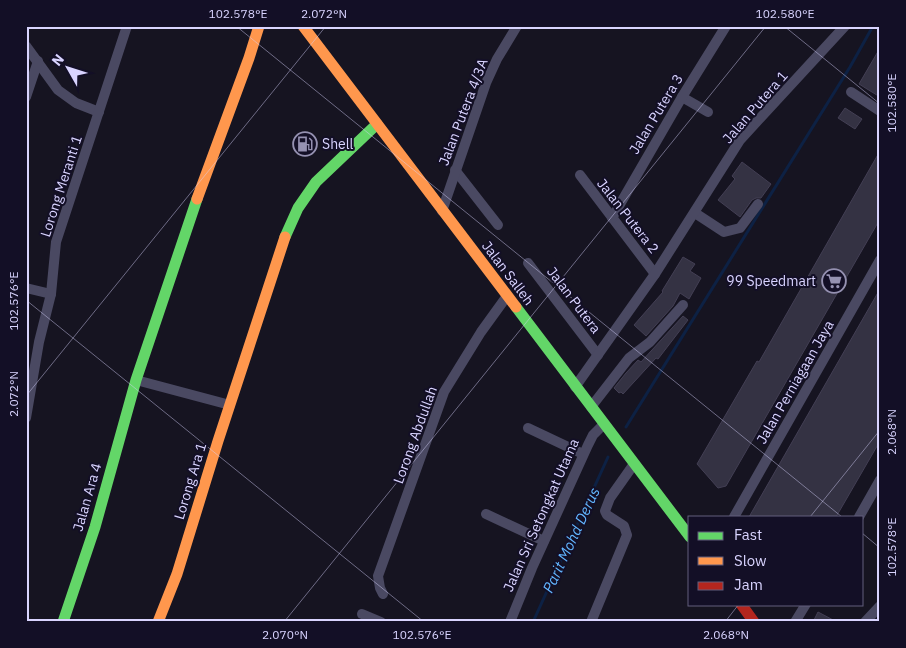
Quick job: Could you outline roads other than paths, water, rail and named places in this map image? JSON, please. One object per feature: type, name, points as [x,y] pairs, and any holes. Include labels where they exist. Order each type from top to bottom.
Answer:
[{"type":"street","name":"Lorong Meranti 1","points":[[26,418],[29,389],[50,294],[56,242],[127,26]]},
{"type":"street","name":"Jalan Ara 4","points":[[63,622],[94,527],[136,380],[184,234],[259,26]]},
{"type":"street","name":"Jalan Salleh","points":[[303,26],[688,533]]},
{"type":"street","name":"Jalan Putera 4/3A","points":[[442,211],[486,83],[497,59],[517,26]]},
{"type":"street","name":"Jalan Putera 3","points":[[612,218],[682,97],[726,26]]},
{"type":"street","name":"Jalan Putera 1","points":[[575,386],[655,274],[740,140],[845,26]]},
{"type":"street","points":[[26,46],[58,90],[76,103],[99,112]]},
{"type":"street","points":[[26,97],[38,61]]},
{"type":"street","points":[[851,92],[880,111]]},
{"type":"street","points":[[682,97],[708,112]]},
{"type":"street","name":"Lorong Ara 1","points":[[158,622],[177,574],[281,246],[298,208],[316,182],[377,124]]},
{"type":"street","points":[[455,170],[498,226]]},
{"type":"street","name":"Jalan Putera 2","points":[[580,175],[655,274]]},
{"type":"street","points":[[695,213],[724,232],[740,228],[758,204]]},
{"type":"street","name":"Jalan Perniagaan Jaya","points":[[735,516],[880,260]]},
{"type":"street","name":"Jalan Putera","points":[[528,263],[598,355]]},
{"type":"street","points":[[26,288],[50,294]]},
{"type":"street","name":"Lorong Abdullah","points":[[383,594],[378,576],[444,392],[481,332],[507,296]]},
{"type":"street","points":[[591,407],[629,358],[650,342],[683,305]]},
{"type":"street","points":[[136,380],[230,405]]},
{"type":"street","name":"Jalan Sri Setongkat Utama","points":[[510,622],[583,454],[593,435],[604,424]]},
{"type":"street","points":[[528,428],[583,454]]},
{"type":"street","points":[[591,622],[628,535],[624,526],[606,515],[607,504],[634,464]]},
{"type":"street","points":[[860,516],[880,480]]},
{"type":"street","points":[[486,514],[544,541]]},
{"type":"street","points":[[742,606],[754,622]]},
{"type":"street","points":[[795,622],[801,606]]},
{"type":"street","points":[[865,622],[880,606]]},
{"type":"street","points":[[362,614],[381,622]]},
{"type":"waterway","points":[[626,427],[850,67],[873,26]]},
{"type":"waterway","name":"Parit Mohd Derus","points":[[533,622],[608,457]]},
{"type":"place","name":"Shell","points":[[305,144]]},
{"type":"place","name":"99 Speedmart","points":[[834,281]]}]
